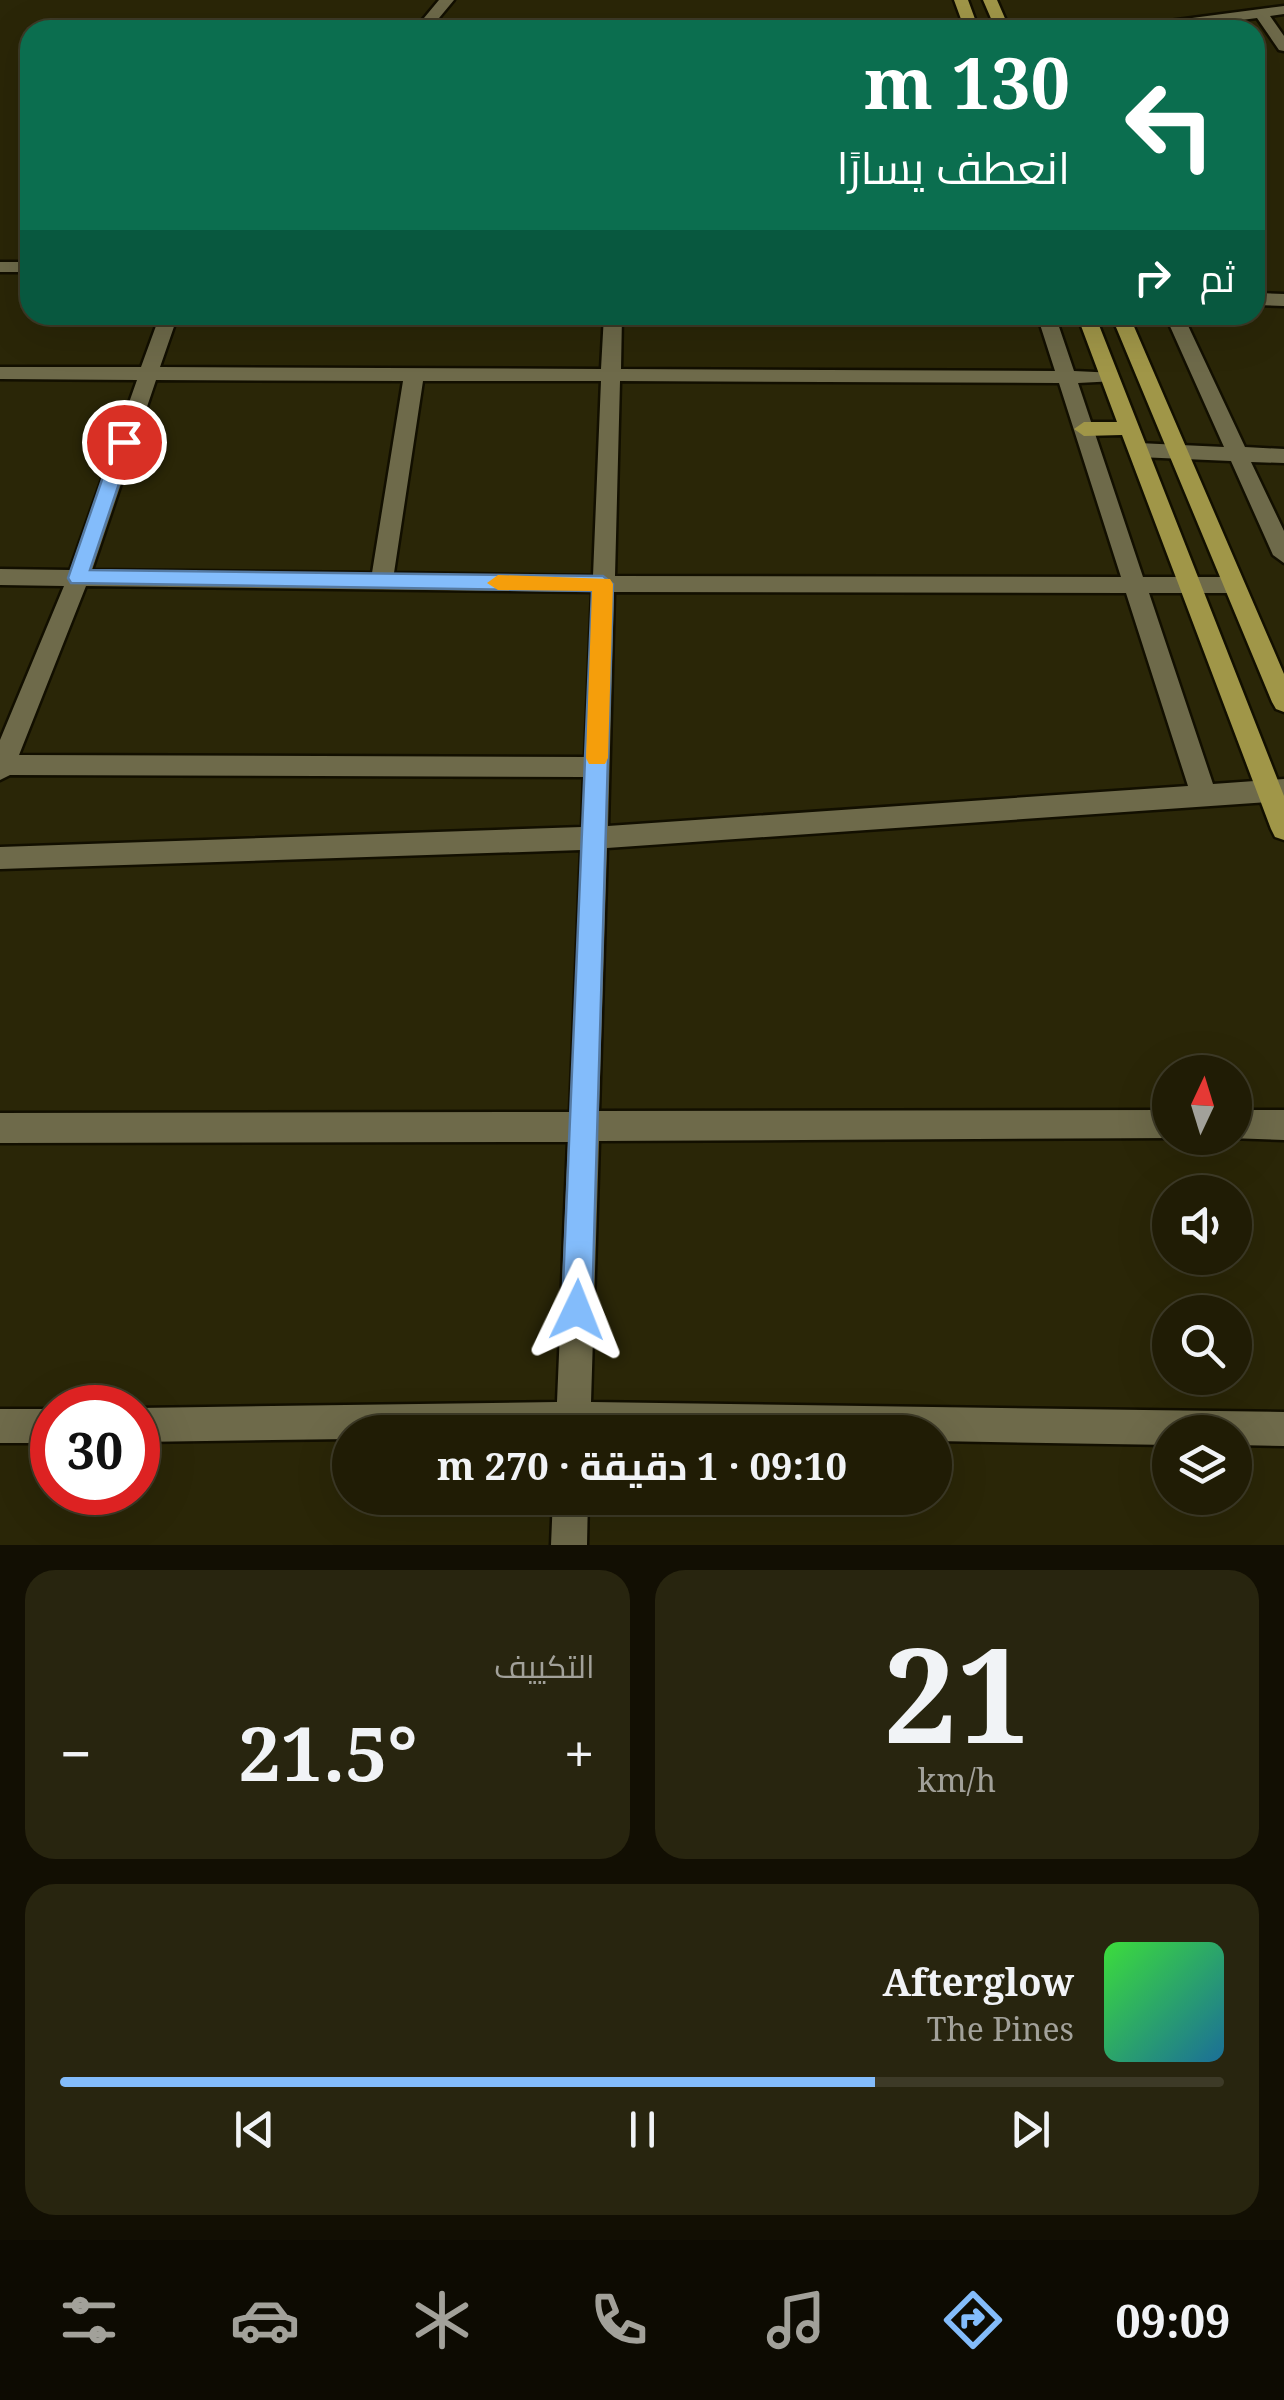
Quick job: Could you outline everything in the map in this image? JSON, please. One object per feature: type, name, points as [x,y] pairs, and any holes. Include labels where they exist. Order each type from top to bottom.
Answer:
[{"type":"main road","points":[[1090,325],[1190,585],[1276,790],[1284,829]]},
{"type":"main road","points":[[1124,325],[1284,702]]},
{"type":"main road","points":[[1084,429],[1134,439]]},
{"type":"street","points":[[430,20],[447,0]]},
{"type":"street","points":[[1207,20],[1284,10]]},
{"type":"street","points":[[1261,13],[1284,47]]},
{"type":"street","points":[[165,325],[78,578],[1,768],[596,768]]},
{"type":"street","points":[[573,1415],[613,325]]},
{"type":"street","points":[[1049,325],[1204,795]]},
{"type":"street","points":[[1179,325],[1284,555]]},
{"type":"street","points":[[0,373],[1109,377]]},
{"type":"street","points":[[382,582],[414,374]]},
{"type":"street","points":[[1134,439],[1178,452],[1284,456]]},
{"type":"street","points":[[0,577],[603,584],[1234,585]]},
{"type":"street","points":[[0,858],[594,838],[1276,790]]},
{"type":"street","points":[[1252,1125],[1284,1125]]},
{"type":"street","points":[[0,1128],[1152,1126]]},
{"type":"street","points":[[160,1424],[332,1425]]},
{"type":"street","points":[[0,1426],[30,1426]]},
{"type":"street","points":[[952,1428],[1284,1429]]},
{"type":"street","points":[[569,1545],[570,1515]]},
{"type":"slow traffic","points":[[498,583],[603,584],[597,758]]},
{"type":"route","points":[[124,442],[78,578],[603,584],[577,1310]]}]
